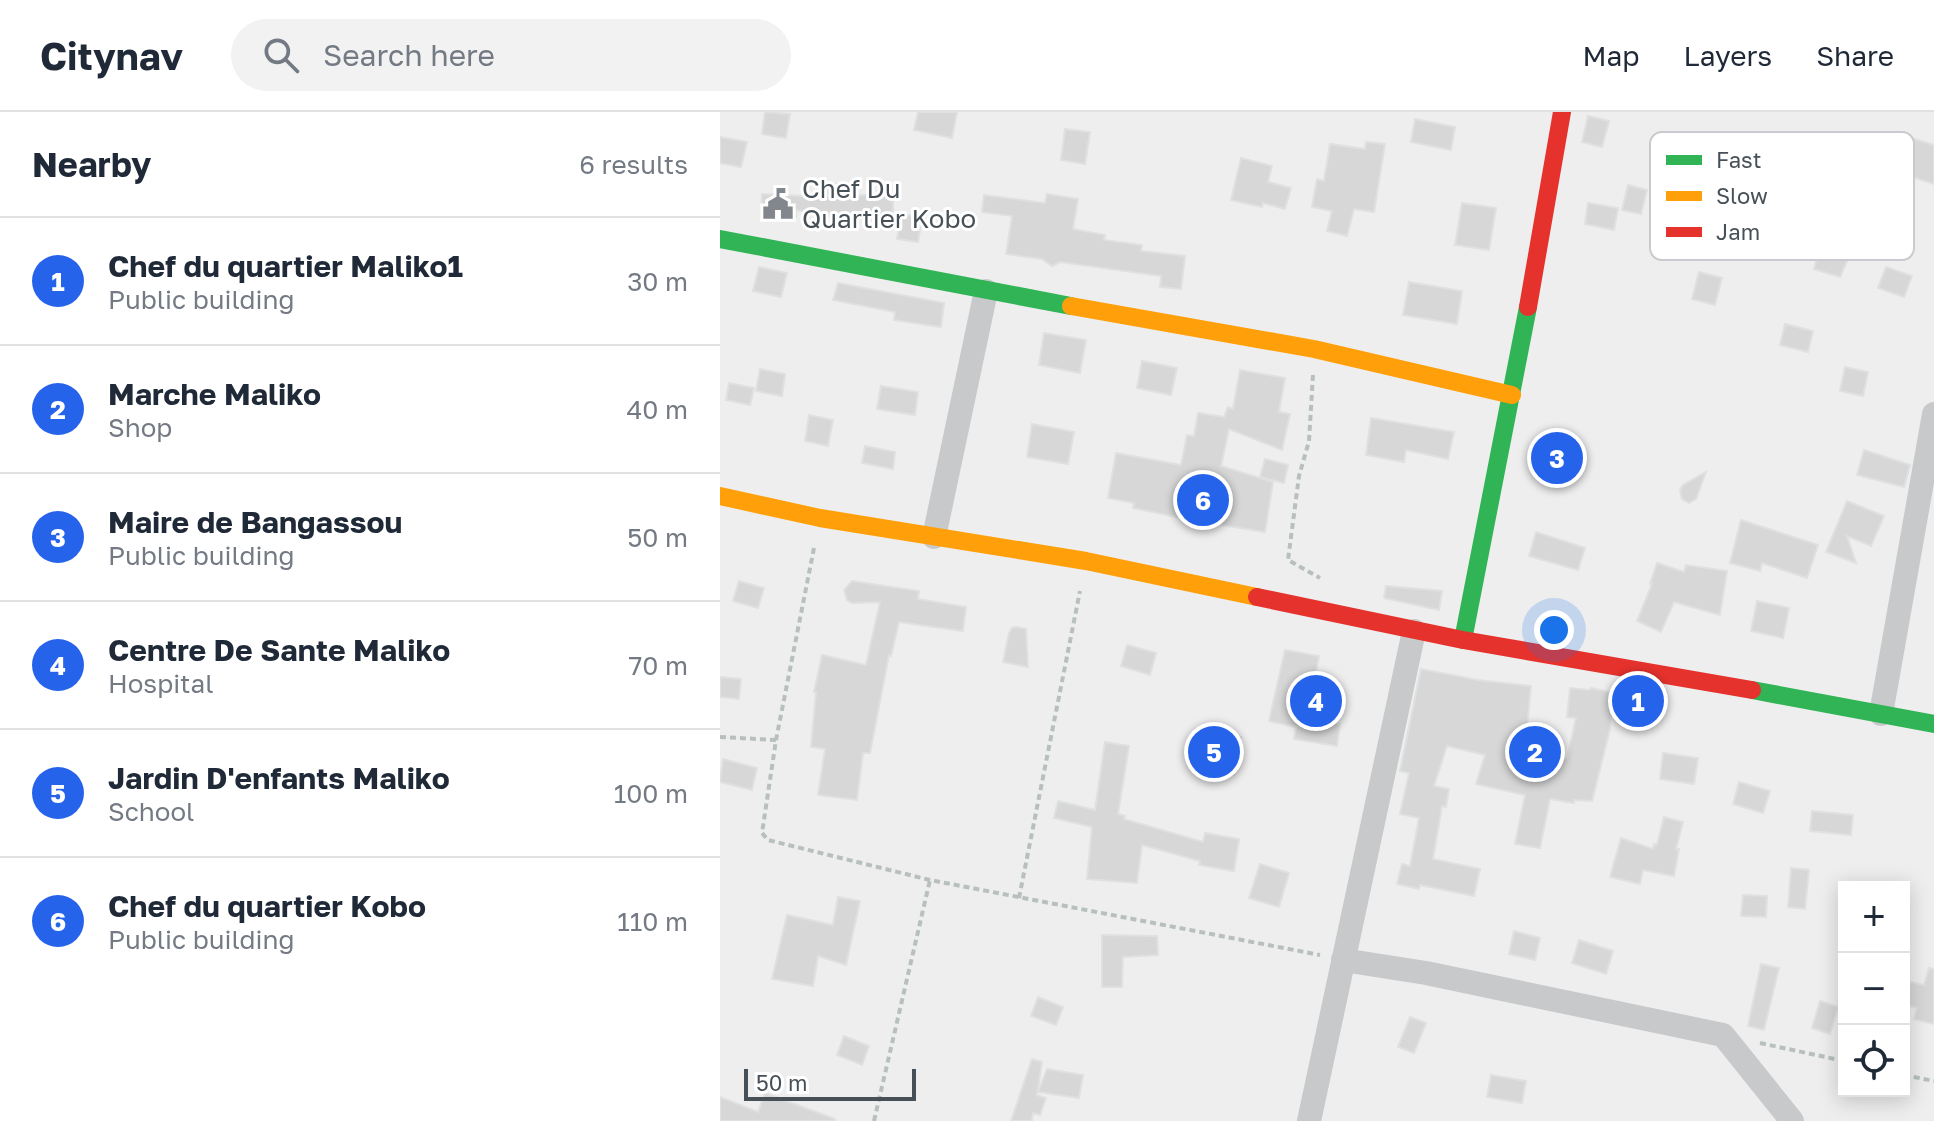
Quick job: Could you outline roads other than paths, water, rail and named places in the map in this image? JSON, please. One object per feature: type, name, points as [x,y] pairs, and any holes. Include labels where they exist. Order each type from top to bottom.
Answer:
[{"type":"street","points":[[1463,640],[1512,395],[1562,112]]},
{"type":"street","points":[[720,239],[986,291],[1314,349],[1512,395]]},
{"type":"street","points":[[934,537],[986,291]]},
{"type":"street","points":[[1881,714],[1934,414]]},
{"type":"street","points":[[720,496],[820,518],[1086,561],[1414,631],[1934,724]]},
{"type":"street","points":[[1309,1121],[1414,631]]},
{"type":"street","points":[[1343,960],[1426,973],[1723,1035],[1792,1121]]},
{"type":"place","name":"Chef Du Quartier Kobo","points":[[778,204]]},
{"type":"place","name":"Maire de Bangassou","points":[[1557,458]]},
{"type":"place","name":"Chef du quartier Kobo","points":[[1203,500]]},
{"type":"place","name":"Centre De Sante Maliko","points":[[1316,701]]},
{"type":"place","name":"Chef du quartier Maliko1","points":[[1638,701]]},
{"type":"place","name":"Jardin D'enfants Maliko","points":[[1214,752]]},
{"type":"place","name":"Marche Maliko","points":[[1535,752]]}]
